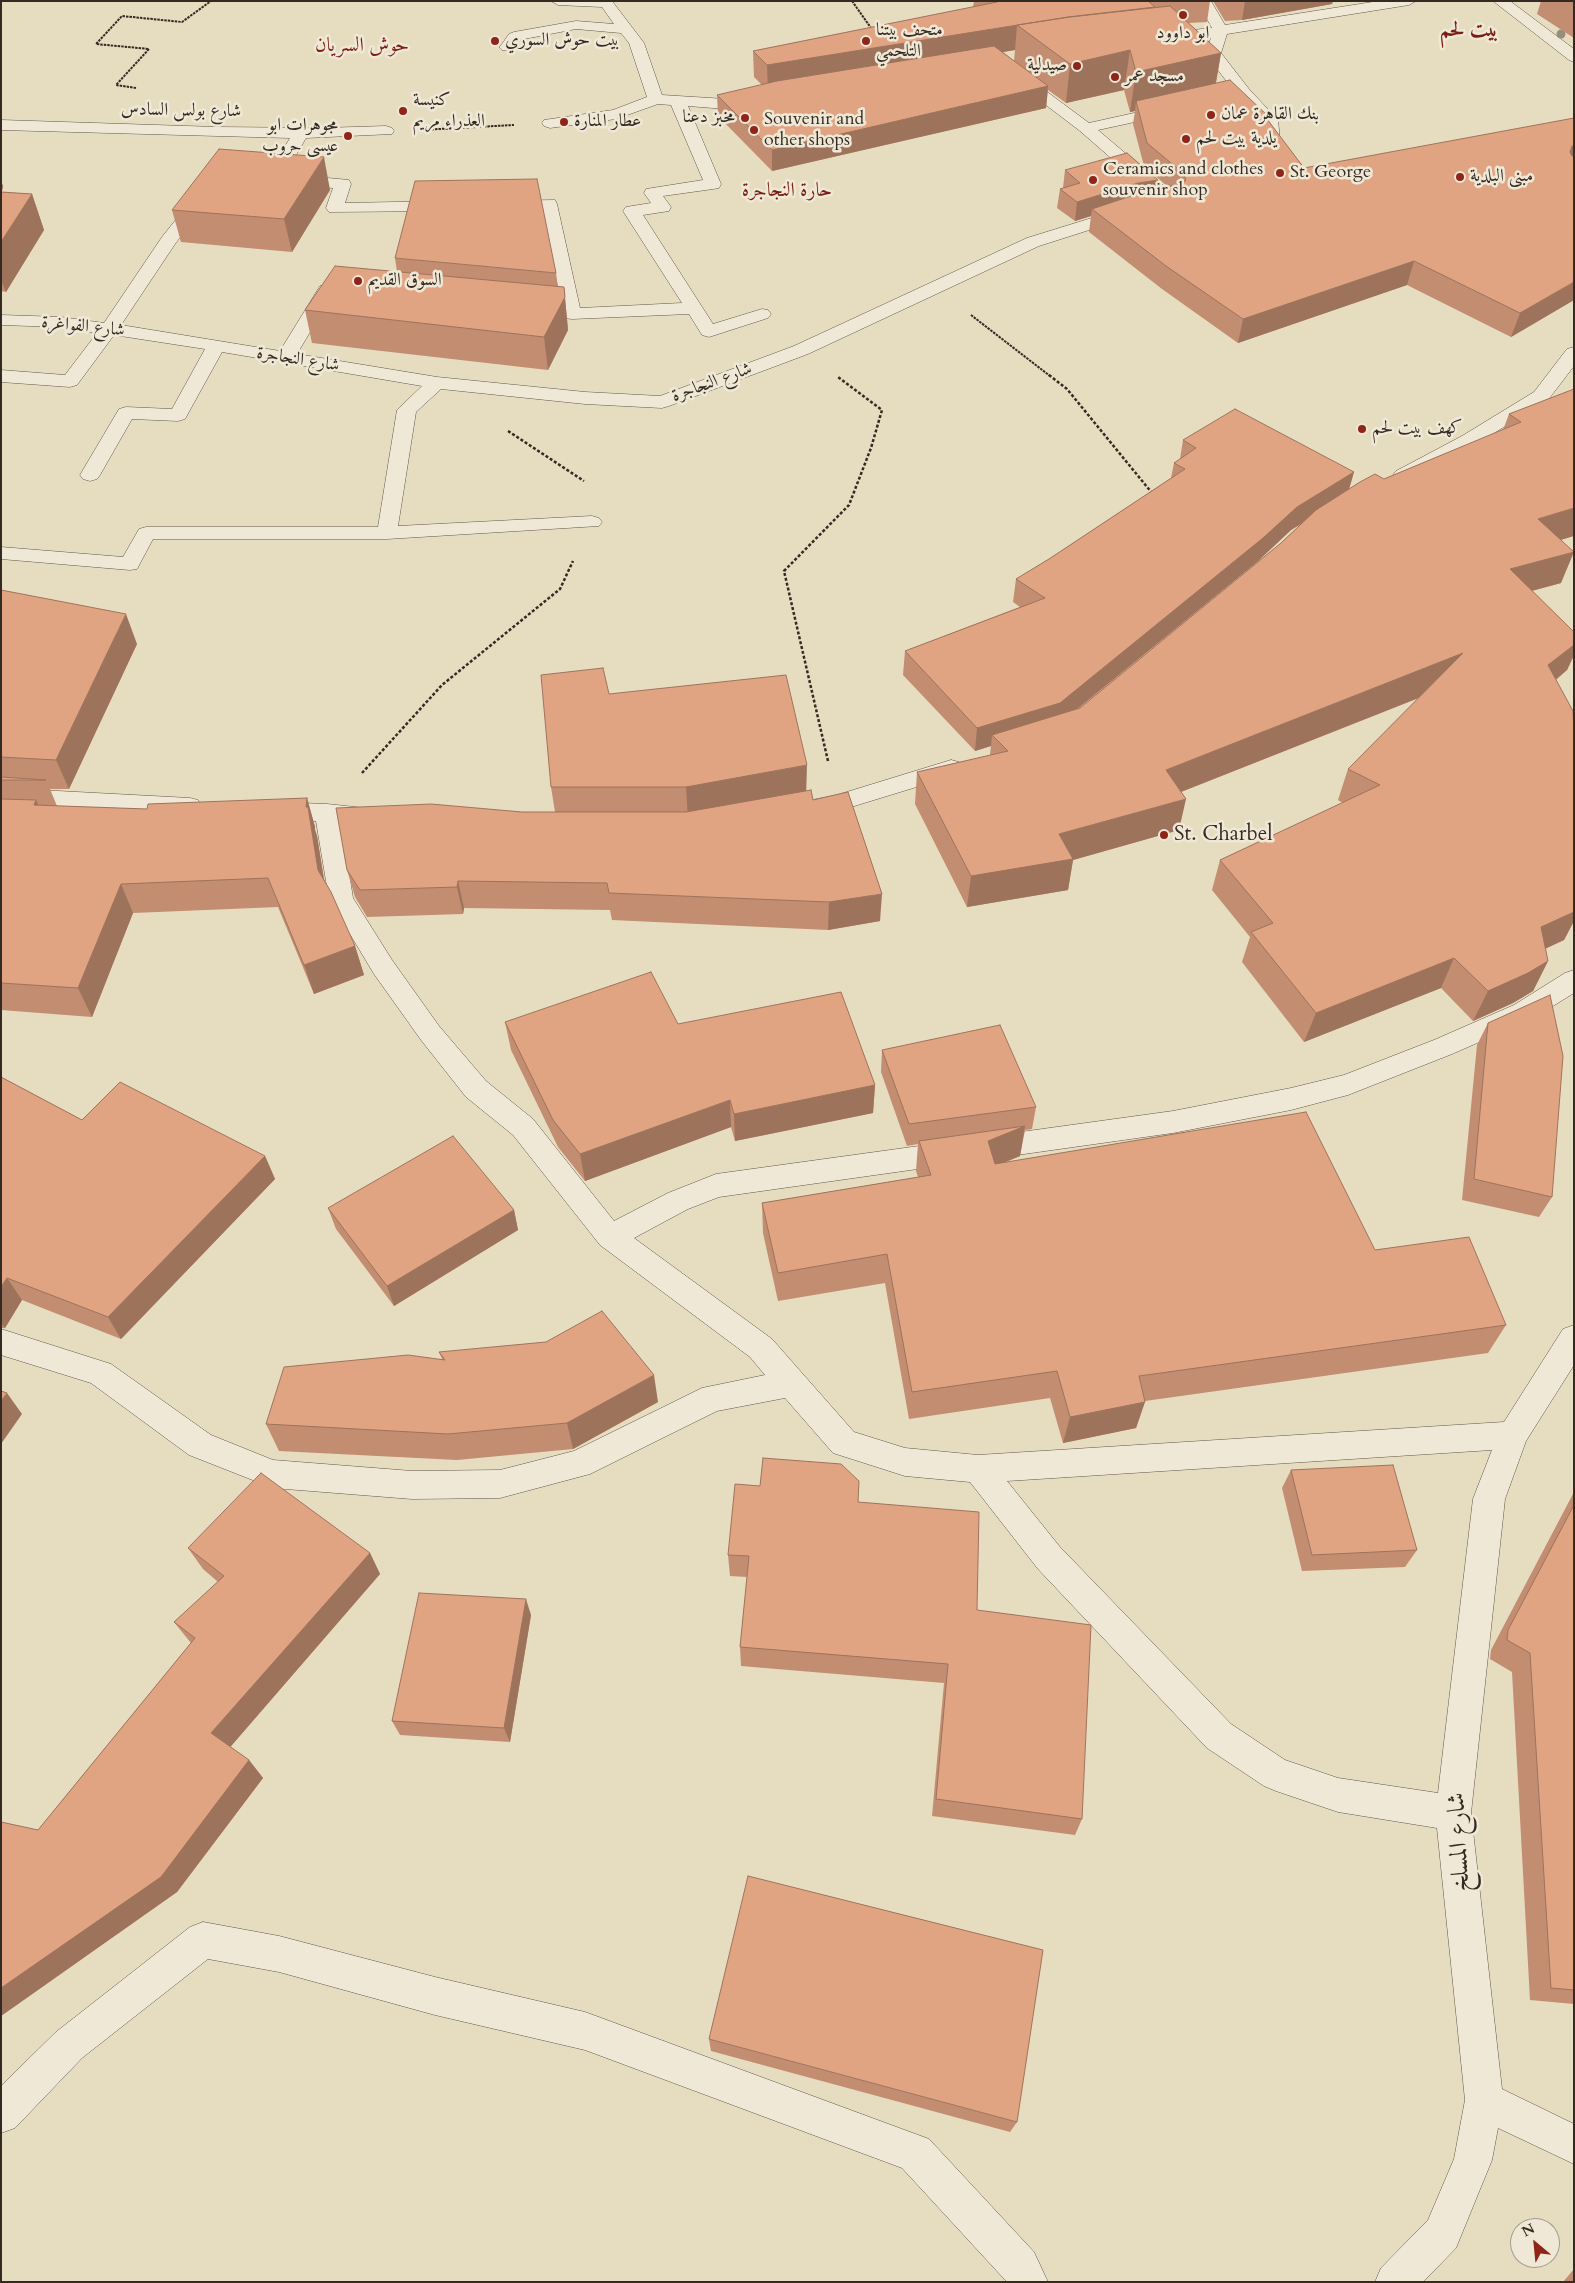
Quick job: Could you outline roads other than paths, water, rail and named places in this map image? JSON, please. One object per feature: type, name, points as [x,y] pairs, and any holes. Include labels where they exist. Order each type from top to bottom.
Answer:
[{"type":"street","points":[[558,1],[606,4],[636,43],[656,99]]},
{"type":"street","points":[[1204,1],[1221,30],[1213,53],[1243,92],[1270,120],[1272,141],[1296,169]]},
{"type":"street","points":[[1151,39],[1209,34],[1221,30],[1409,1]]},
{"type":"street","points":[[1500,1],[1574,57]]},
{"type":"street","points":[[507,47],[514,37],[548,29],[576,25],[625,29]]},
{"type":"street","points":[[1004,67],[1086,128],[1182,107]]},
{"type":"street","points":[[1226,96],[1243,92]]},
{"type":"street","points":[[550,123],[616,114],[656,99],[726,104],[765,98]]},
{"type":"street","points":[[678,102],[713,184],[652,193],[663,207],[632,211],[709,331],[762,314]]},
{"type":"street","name":"شارع بولس السادس","points":[[1,125],[127,130],[301,133],[386,131]]},
{"type":"street","name":"شارع النجاجرة","points":[[164,336],[437,383],[585,398],[662,402],[801,350],[1033,242],[1146,207],[1172,202],[1086,128]]},
{"type":"street","points":[[301,133],[265,178],[343,184],[335,208],[461,206]]},
{"type":"street","points":[[1,376],[70,381],[109,329],[168,241],[210,189]]},
{"type":"street","points":[[490,205],[549,204],[572,314]]},
{"type":"street","points":[[285,358],[326,290],[346,292]]},
{"type":"street","points":[[532,310],[572,314],[694,308]]},
{"type":"street","name":"شارع الفواغرة","points":[[1,320],[61,322],[164,336]]},
{"type":"street","points":[[90,475],[126,413],[178,415],[216,346]]},
{"type":"street","points":[[1385,485],[1469,440],[1541,396],[1574,353]]},
{"type":"street","points":[[387,533],[407,410],[437,383]]},
{"type":"street","points":[[1,553],[130,564],[146,533],[387,533],[592,522]]},
{"type":"street","points":[[791,812],[838,803],[970,762]]},
{"type":"street","points":[[1,796],[199,806],[141,820],[21,819]]},
{"type":"street","points":[[248,808],[394,818]]},
{"type":"street","points":[[327,812],[341,899],[383,967],[430,1033],[476,1089],[523,1127],[610,1237],[761,1348],[844,1443],[905,1462],[978,1469],[1513,1435]]},
{"type":"street","points":[[610,1237],[678,1201],[716,1186],[755,1179],[1173,1122],[1291,1099],[1348,1084],[1443,1047],[1524,1012],[1574,980]]},
{"type":"street","name":"شارع المسلخ","points":[[1395,2282],[1442,2234],[1473,2160],[1484,2100],[1453,1813],[1489,1499],[1513,1435],[1574,1338]]},
{"type":"street","points":[[1,1342],[100,1373],[200,1445],[272,1474],[412,1485],[500,1484],[571,1466],[714,1398],[792,1383]]},
{"type":"street","points":[[978,1469],[1049,1558],[1219,1736],[1276,1774],[1338,1795],[1453,1813]]},
{"type":"street","points":[[1,2114],[68,2046],[203,1940],[279,1954],[435,1996],[586,2031],[915,2153],[978,2224],[1020,2266],[1028,2282]]},
{"type":"street","points":[[1484,2100],[1574,2146]]},
{"type":"place","name":"ابو داوود","points":[[1183,15]]},
{"type":"place","name":"بيت حوش السوري","points":[[495,41]]},
{"type":"place","name":"متحف بيتنا التلحمي","points":[[866,41]]},
{"type":"place","name":"صيدلية","points":[[1077,66]]},
{"type":"place","name":"مسجد عمر","points":[[1115,77]]},
{"type":"place","name":"كنيسة العذراء مريم","points":[[403,111]]},
{"type":"place","name":"بنك القاهرة عمان","points":[[1211,115]]},
{"type":"place","name":"مخبز دعنا","points":[[745,118]]},
{"type":"place","name":"عطار المنارة","points":[[564,122]]},
{"type":"place","name":"Souvenir and other shops","points":[[754,130]]},
{"type":"place","name":"مجوهرات ابو عيسى حروب","points":[[348,136]]},
{"type":"place","name":"يلدية بيت لحم","points":[[1186,139]]},
{"type":"place","name":"St. George","points":[[1280,173]]},
{"type":"place","name":"مبنى البلدية","points":[[1460,177]]},
{"type":"place","name":"Ceramics and clothes souvenir shop","points":[[1093,180]]},
{"type":"place","name":"السوق القديم","points":[[358,281]]},
{"type":"place","name":"كهف بيت لحم","points":[[1362,429]]},
{"type":"place","name":"St. Charbel","points":[[1164,835]]},
{"type":"district","name":"بيت لحم","points":[[1469,31]]},
{"type":"district","name":"حوش السريان","points":[[362,46]]},
{"type":"district","name":"حارة النجاجرة","points":[[787,191]]}]
